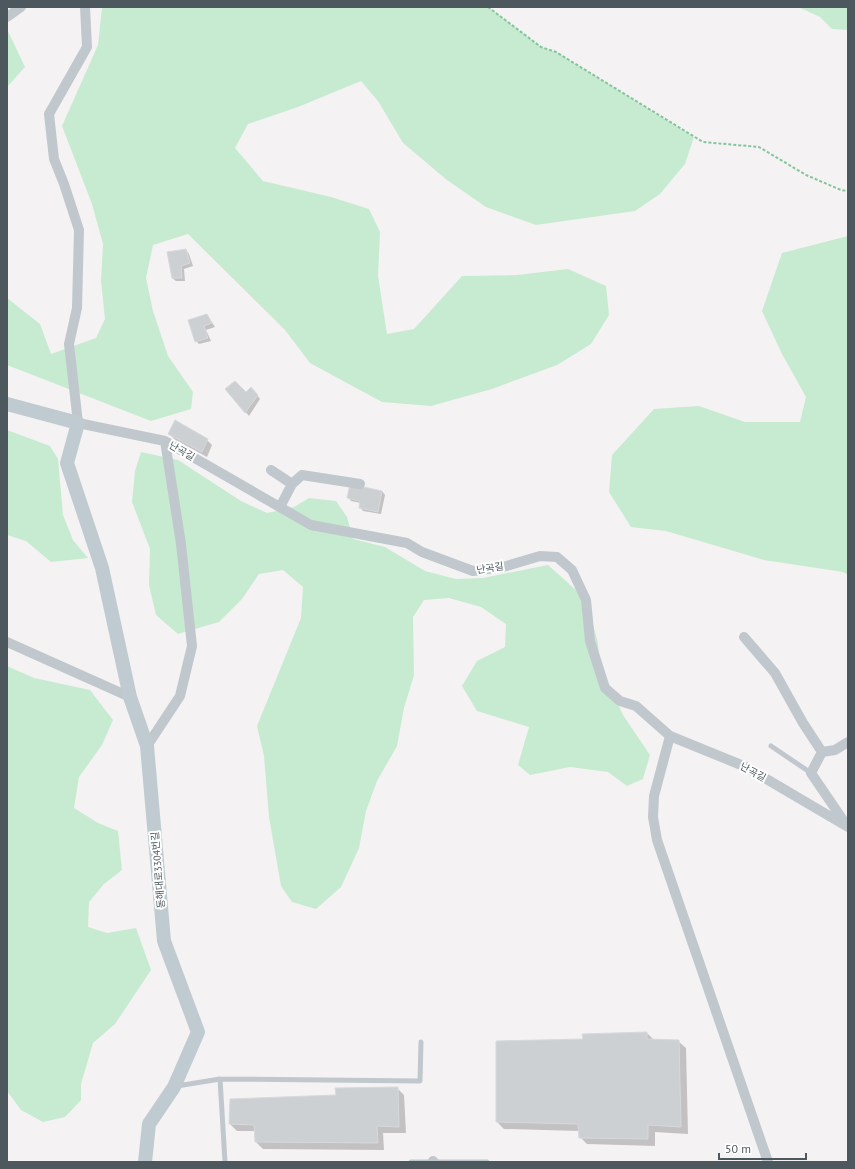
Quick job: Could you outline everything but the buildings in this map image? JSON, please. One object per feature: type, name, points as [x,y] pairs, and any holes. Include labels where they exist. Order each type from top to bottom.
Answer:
[{"type":"street","points":[[7,17],[21,7]]},
{"type":"street","points":[[78,423],[70,344],[77,308],[79,230],[54,159],[50,114],[87,47],[85,7]]},
{"type":"street","name":"난곡길","points":[[7,404],[78,423],[164,441],[311,525],[407,543],[422,552],[473,571],[503,567],[540,556],[557,557],[572,570],[586,600],[590,641],[605,688],[620,701],[636,706],[670,736],[746,767],[848,826]]},
{"type":"street","name":"동해대로3304번길","points":[[78,423],[67,463],[102,568],[130,697],[147,746],[164,941],[198,1032],[174,1087],[149,1124],[145,1162]]},
{"type":"street","points":[[147,746],[180,696],[192,646],[182,544],[164,441]]},
{"type":"street","points":[[271,470],[292,484]]},
{"type":"street","points":[[280,507],[292,484],[302,475],[360,484]]},
{"type":"street","points":[[744,637],[775,673],[803,723],[822,752]]},
{"type":"street","points":[[7,642],[130,697]]},
{"type":"street","points":[[670,736],[654,796],[653,817],[658,840],[768,1162]]},
{"type":"street","points":[[822,752],[835,750],[848,742]]},
{"type":"street","points":[[822,752],[811,773],[848,826]]},
{"type":"lane","points":[[771,746],[811,773]]},
{"type":"lane","points":[[174,1087],[220,1079],[420,1081],[421,1042]]},
{"type":"lane","points":[[220,1079],[225,1162]]},
{"type":"lane","points":[[412,1162],[487,1162]]},
{"type":"path","points":[[488,7],[542,47],[556,52],[703,142],[760,148],[806,175],[841,190],[848,191]]},
{"type":"green space","points":[[102,7],[488,7],[541,47],[556,52],[694,137],[685,164],[660,194],[635,211],[536,225],[486,207],[447,180],[403,143],[378,101],[361,81],[298,107],[248,124],[235,148],[263,181],[331,197],[369,209],[380,232],[378,276],[387,334],[414,329],[462,276],[517,275],[568,269],[606,286],[609,315],[591,344],[557,365],[492,389],[431,406],[382,402],[310,363],[285,330],[188,234],[153,245],[146,278],[153,311],[168,356],[193,392],[191,409],[151,421],[7,365],[7,298],[40,324],[51,354],[96,338],[105,319],[101,281],[103,244],[92,204],[62,126],[98,45]]},
{"type":"green space","points":[[798,7],[848,7],[848,30],[832,29],[820,17]]},
{"type":"green space","points":[[7,29],[25,67],[7,87]]},
{"type":"green space","points":[[848,236],[848,575],[843,572],[764,560],[666,531],[631,527],[609,492],[612,455],[654,409],[699,406],[745,422],[800,422],[806,397],[782,354],[762,311],[782,253]]},
{"type":"green space","points":[[7,430],[50,446],[58,459],[63,515],[73,540],[88,558],[51,562],[26,541],[7,535]]},
{"type":"green space","points":[[141,452],[178,460],[241,501],[267,513],[294,507],[309,498],[336,501],[347,517],[353,539],[385,547],[425,571],[456,579],[483,578],[548,565],[586,599],[598,643],[600,666],[623,715],[650,755],[643,779],[627,786],[608,772],[570,767],[530,775],[518,765],[529,727],[477,711],[462,686],[477,661],[505,647],[506,624],[481,607],[449,598],[424,600],[413,617],[414,675],[404,708],[397,746],[377,781],[366,811],[359,848],[341,887],[316,909],[292,902],[281,886],[269,817],[264,756],[257,726],[301,618],[303,587],[283,570],[259,574],[242,599],[219,622],[178,634],[156,615],[149,585],[150,549],[132,502],[135,471]]},
{"type":"green space","points":[[7,666],[34,678],[90,690],[113,720],[102,745],[79,777],[74,808],[98,823],[118,831],[122,870],[104,884],[89,902],[88,927],[107,933],[136,928],[151,970],[115,1024],[93,1043],[81,1084],[81,1100],[65,1117],[43,1122],[21,1110],[7,1091]]}]
